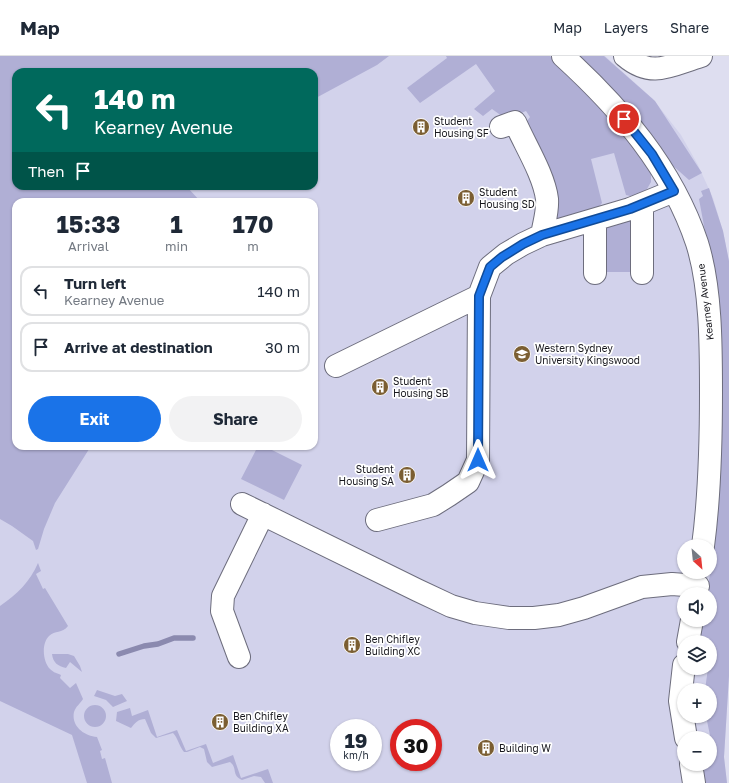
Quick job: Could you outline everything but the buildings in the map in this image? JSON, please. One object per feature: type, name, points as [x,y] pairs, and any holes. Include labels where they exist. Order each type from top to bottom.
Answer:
[{"type":"street","name":"Kearney Avenue","points":[[563,56],[606,98],[642,139],[661,167],[674,191],[697,243],[705,280],[711,340],[710,489],[705,539]]},
{"type":"street","points":[[625,56],[638,65],[655,70],[701,56]]},
{"type":"street","points":[[501,127],[515,122],[543,182],[547,199],[547,214],[531,245]]},
{"type":"street","points":[[377,520],[433,505],[468,482],[473,473],[478,460],[479,296],[490,267],[502,257],[531,245],[595,220],[642,205],[674,191]]},
{"type":"street","points":[[642,205],[642,273]]},
{"type":"street","points":[[595,220],[595,273]]},
{"type":"street","points":[[336,366],[479,296]]},
{"type":"street","points":[[242,504],[451,606],[475,613],[509,618],[534,618],[559,615],[584,608],[642,587],[672,584],[698,584]]},
{"type":"street","points":[[239,657],[222,611],[223,596],[263,514]]},
{"type":"street","points":[[683,675],[680,701],[685,731]]},
{"type":"street","points":[[692,771],[694,783]]},
{"type":"shaded area","name":"Western Sydney University Kingswood","points":[[0,56],[605,56],[653,99],[681,135],[698,165],[713,198],[723,231],[729,262],[729,676],[724,757],[727,783],[0,783]]},
{"type":"shaded area","points":[[0,56],[389,56],[377,65],[318,97],[318,68],[12,68],[12,190],[190,190],[197,198],[12,198],[12,450],[88,450],[55,503],[44,529],[38,549],[36,550],[33,541],[0,519]]},
{"type":"shaded area","points":[[446,56],[550,56],[574,77],[609,114],[647,163],[651,174],[651,182],[647,189],[638,195],[626,195],[614,153],[591,159],[602,203],[597,209],[558,221],[554,220],[524,125],[530,117],[526,111],[506,119],[492,109],[483,116],[474,109],[495,91],[476,64],[420,103],[407,88],[447,58]]},
{"type":"shaded area","points":[[575,56],[604,56],[655,101],[702,173],[689,180],[671,164]]},
{"type":"shaded area","points":[[709,188],[723,231],[729,261],[729,676],[724,757],[727,783],[704,783],[702,771],[717,771],[717,731],[709,731],[707,723],[717,723],[717,683],[706,683],[707,675],[717,675],[717,635],[698,635],[700,627],[717,627],[717,587],[707,587],[709,579],[717,579],[717,539],[714,539],[718,498],[709,253],[699,199],[703,196],[701,191]]},
{"type":"shaded area","points":[[631,220],[634,272],[603,272],[604,230],[610,224]]},
{"type":"shaded area","points":[[256,450],[272,450],[302,465],[284,500],[241,479]]},
{"type":"shaded area","points":[[38,563],[41,571],[36,574],[43,589],[45,588],[68,626],[63,630],[51,634],[46,639],[44,658],[51,670],[61,675],[60,678],[70,688],[76,683],[83,699],[74,712],[74,722],[83,732],[97,737],[102,750],[100,751],[102,759],[105,758],[112,783],[87,783],[72,735],[0,701],[0,606],[22,587],[35,570]]},
{"type":"shaded area","points":[[52,654],[68,654],[74,656],[82,672],[70,662],[66,668],[58,665],[53,660]]},
{"type":"shaded area","points":[[97,690],[115,696],[122,694],[127,701],[113,707],[106,700],[94,696]]},
{"type":"shaded area","points":[[95,705],[103,708],[106,716],[103,724],[95,727],[87,724],[84,716],[87,708]]},
{"type":"shaded area","points":[[130,708],[132,716],[148,710],[157,737],[177,730],[186,751],[206,744],[213,763],[233,755],[241,778],[268,769],[273,783],[265,783],[261,777],[254,776],[242,780],[235,774],[234,767],[230,762],[212,767],[207,762],[204,749],[200,747],[184,752],[173,733],[156,738],[151,733],[145,719],[135,723],[131,728],[116,721],[117,712]]},
{"type":"waterway","points":[[119,654],[144,646],[158,644],[174,638],[193,638]]},
{"type":"place","name":"Student Housing SF","points":[[421,127]]},
{"type":"place","name":"Student Housing SD","points":[[466,198]]},
{"type":"place","name":"Western Sydney University Kingswood","points":[[522,354]]},
{"type":"place","name":"Student Housing SB","points":[[380,387]]},
{"type":"place","name":"Student Housing SA","points":[[407,475]]},
{"type":"place","name":"Ben Chifley Building XC","points":[[352,645]]},
{"type":"place","name":"Ben Chifley Building XA","points":[[220,722]]},
{"type":"place","name":"Building W","points":[[486,748]]},
{"type":"route","points":[[478,460],[479,296],[490,267],[502,257],[523,244],[542,235],[630,209],[674,191],[661,167],[642,139],[624,119]]}]
